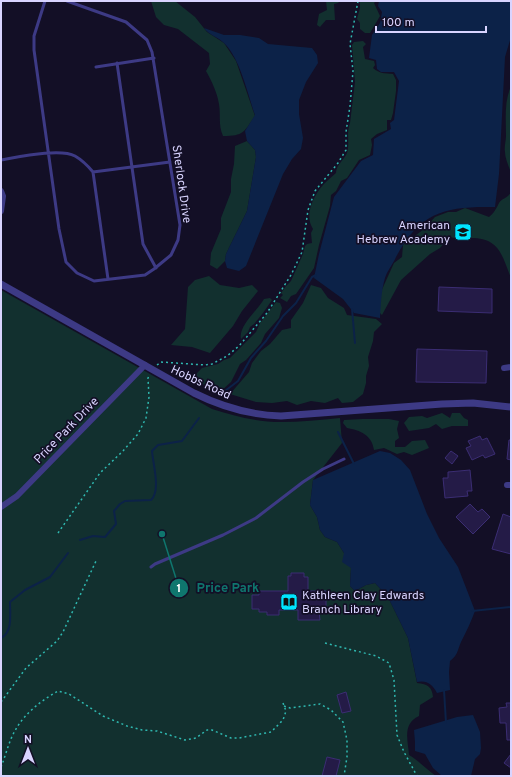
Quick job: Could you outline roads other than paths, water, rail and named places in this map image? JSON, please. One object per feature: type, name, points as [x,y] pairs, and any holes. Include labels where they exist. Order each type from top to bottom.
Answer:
[{"type":"street","points":[[1,191],[3,196],[1,211]]},
{"type":"street","name":"Hobbs Road","points":[[1,284],[204,399],[235,410],[261,415],[281,416],[442,404],[472,403],[511,407]]},
{"type":"street","name":"Price Park Drive","points":[[1,507],[17,496],[145,365]]},
{"type":"lane","name":"Sherlock Drive","points":[[45,1],[34,36],[34,50],[59,229],[66,262],[77,273],[94,281],[145,274],[156,268],[171,255],[178,240],[180,225],[154,58],[146,40],[126,22],[67,1]]},
{"type":"lane","points":[[96,67],[154,58]]},
{"type":"lane","points":[[117,63],[143,244],[156,268]]},
{"type":"lane","points":[[1,160],[57,152],[74,155],[88,166],[93,172],[108,279]]},
{"type":"lane","points":[[93,172],[170,162]]},
{"type":"lane","points":[[151,568],[155,564],[256,518],[303,482],[323,469],[344,459]]},
{"type":"water","points":[[379,1],[511,1],[511,37],[505,57],[499,174],[495,207],[449,210],[436,214],[415,230],[405,242],[386,275],[382,293],[380,318],[354,313],[343,299],[314,278],[334,197],[361,161],[373,155],[374,139],[391,129],[390,123],[394,120],[399,81],[394,72],[381,72],[377,69],[376,60],[369,58],[372,35],[380,23],[382,12],[378,6]]},
{"type":"water","points":[[204,28],[224,35],[240,35],[259,38],[268,44],[312,48],[317,55],[318,63],[306,82],[299,100],[299,114],[303,138],[301,149],[292,159],[283,174],[246,266],[239,271],[227,268],[225,261],[226,254],[247,211],[256,157],[255,150],[247,141],[245,131],[255,115],[243,77],[235,58],[224,43]]},
{"type":"water","points":[[380,451],[390,453],[401,460],[410,470],[427,514],[439,538],[458,567],[475,611],[455,657],[450,661],[450,690],[437,693],[429,683],[417,682],[408,638],[388,597],[375,583],[366,585],[355,591],[350,586],[351,568],[342,562],[344,553],[337,542],[325,537],[320,530],[317,517],[310,505],[313,480]]},
{"type":"water","points":[[473,715],[480,732],[481,748],[480,754],[475,759],[471,776],[442,776],[433,768],[425,754],[415,751],[414,730],[457,717]]},
{"type":"waterway","points":[[225,391],[238,381],[251,358],[266,341],[283,316],[296,303],[312,277],[316,275]]},
{"type":"waterway","points":[[352,309],[355,343]]},
{"type":"waterway","points":[[80,540],[93,536],[105,537],[116,524],[114,511],[125,501],[151,500],[156,490],[156,477],[152,451],[158,445],[182,441],[199,418]]},
{"type":"waterway","points":[[338,432],[354,464]]},
{"type":"waterway","points":[[1,638],[5,635],[9,627],[10,602],[25,590],[50,577],[68,553]]},
{"type":"waterway","points":[[472,611],[511,607]]},
{"type":"waterway","points":[[444,690],[446,723]]},
{"type":"place","name":"American Hebrew Academy","points":[[463,232]]},
{"type":"place","name":"Price Park","points":[[162,534]]},
{"type":"place","name":"Kathleen Clay Edwards Branch Library","points":[[289,602]]}]
